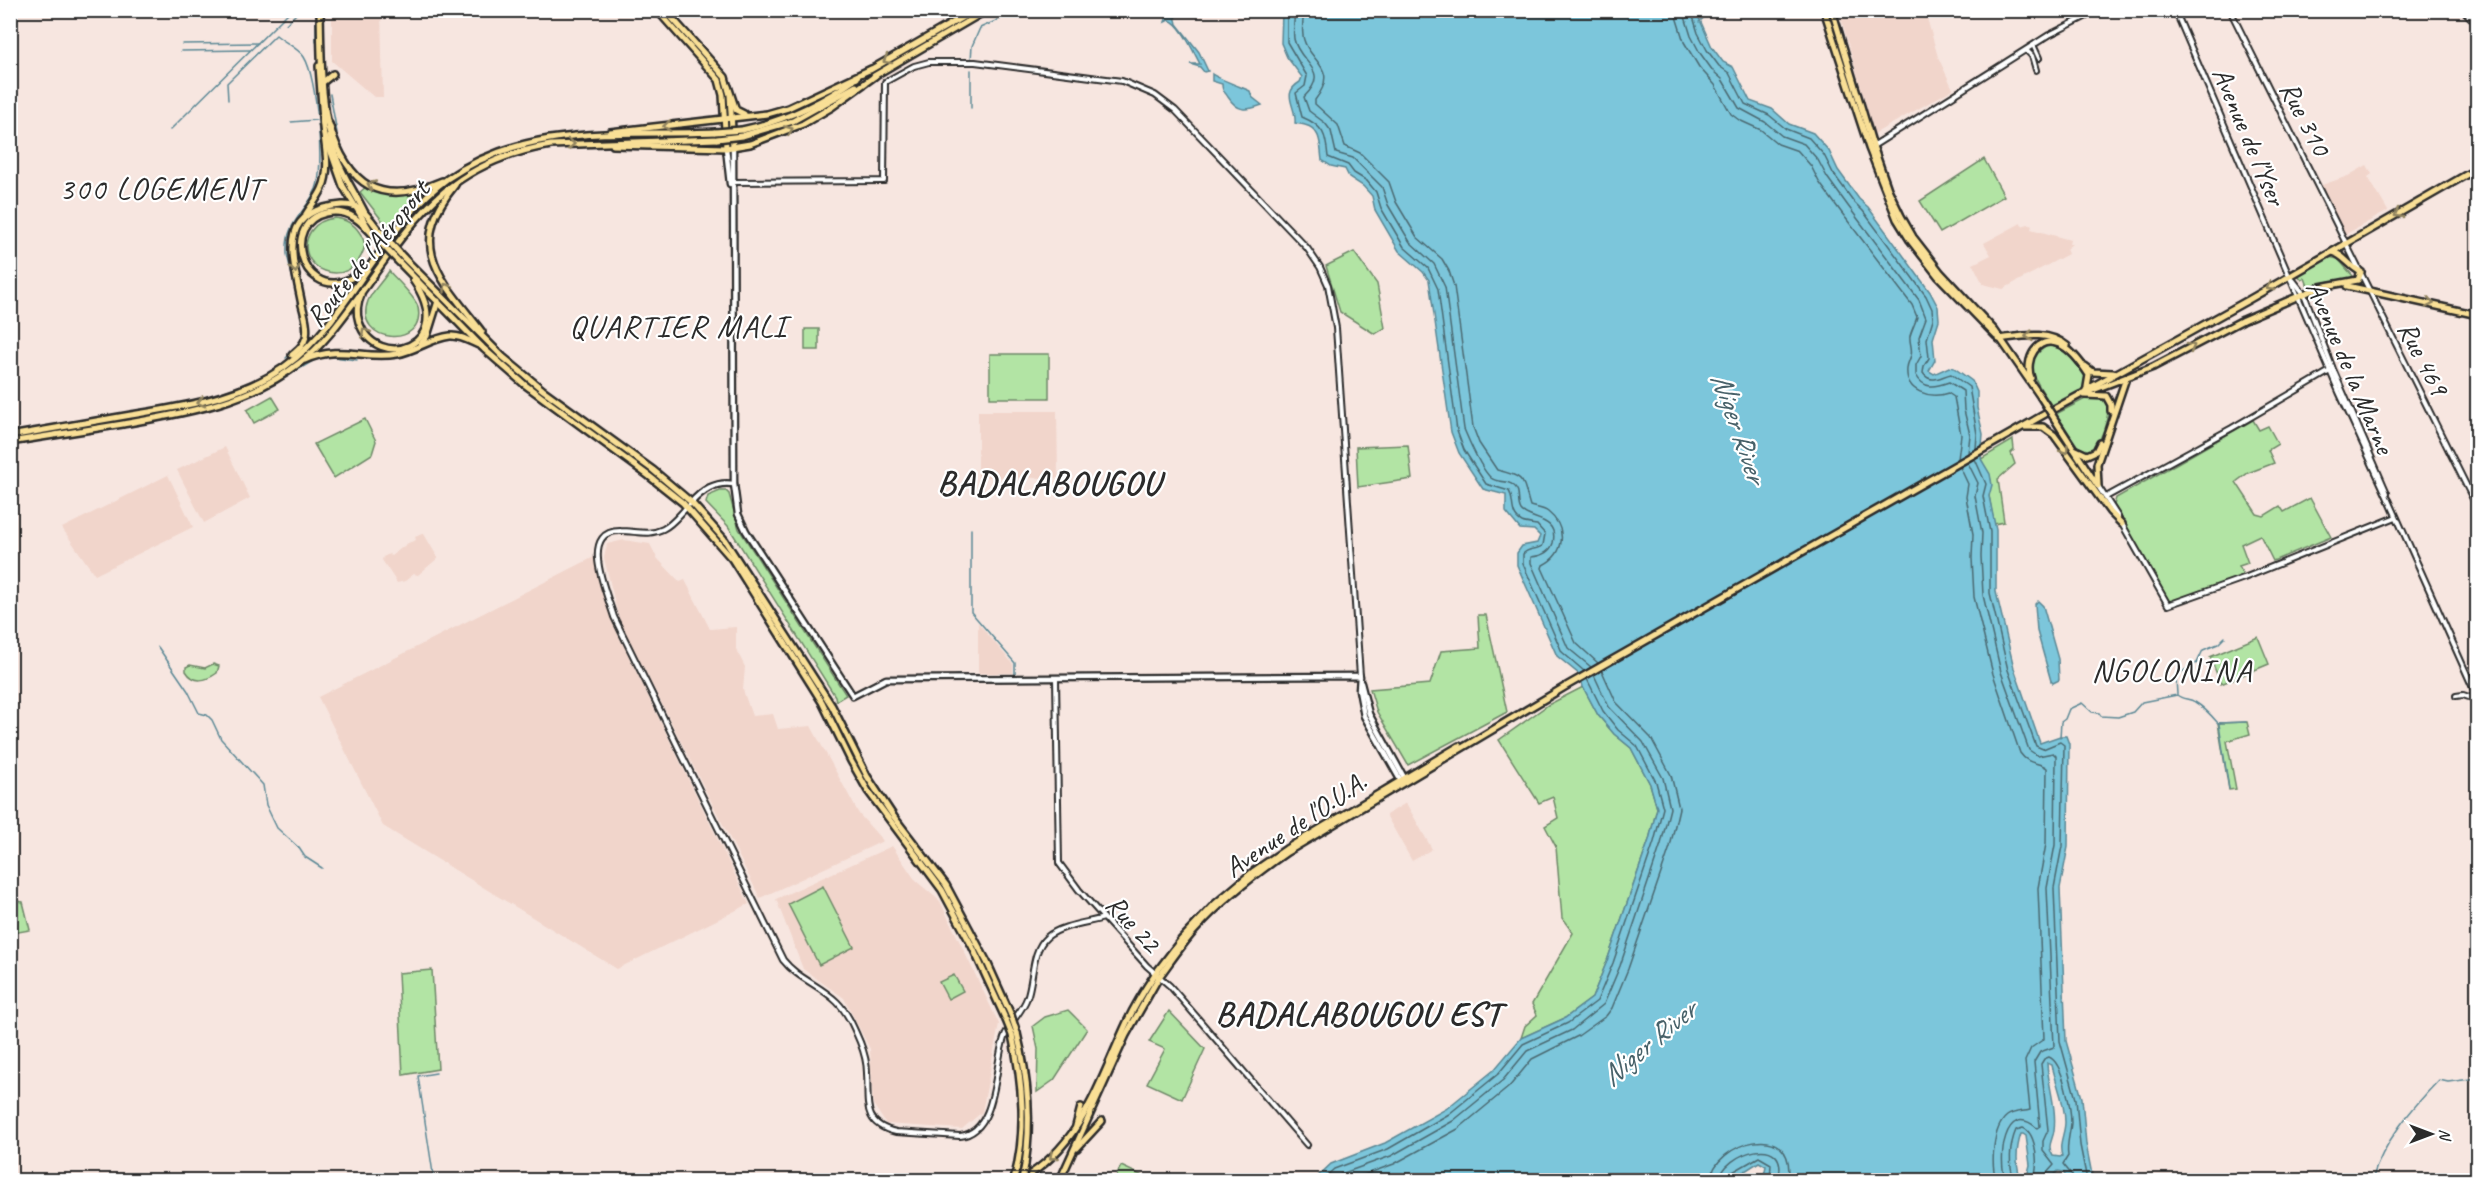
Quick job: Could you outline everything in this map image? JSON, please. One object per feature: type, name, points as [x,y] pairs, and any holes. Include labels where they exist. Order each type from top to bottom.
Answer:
[{"type":"main road","points":[[320,10],[321,59],[328,124],[338,160],[375,234]]},
{"type":"main road","points":[[657,10],[715,74],[723,95],[733,147],[731,182]]},
{"type":"main road","points":[[665,10],[720,70],[736,110],[751,115]]},
{"type":"main road","name":"Route de l'Aéroport","points":[[742,133],[808,107],[975,10]]},
{"type":"main road","name":"Route de l'Aéroport","points":[[10,442],[203,410],[249,393],[279,377],[301,362],[324,340],[419,214],[446,189],[504,157],[526,149],[550,145],[716,136],[742,133],[793,121],[987,10]]},
{"type":"main road","points":[[1824,10],[1871,147],[1888,189],[1914,237],[1941,273],[1995,331],[2098,486]]},
{"type":"main road","points":[[1832,10],[1871,147]]},
{"type":"main road","points":[[269,376],[295,353],[306,339],[306,322],[292,251],[294,237],[320,194],[325,180],[326,156],[319,74],[321,59]]},
{"type":"main road","points":[[597,135],[788,108],[871,69]]},
{"type":"main road","points":[[323,82],[333,74]]},
{"type":"main road","points":[[599,143],[624,147],[726,148],[761,141],[803,124],[832,107],[875,76]]},
{"type":"main road","points":[[728,86],[726,148],[732,199],[734,484],[738,514],[746,531],[853,696],[886,679],[1360,678],[1369,714],[1404,781]]},
{"type":"main road","points":[[322,116],[336,172],[354,206],[375,234]]},
{"type":"main road","points":[[328,124],[336,147],[349,169],[368,185],[387,191],[411,192],[447,179]]},
{"type":"main road","name":"Route de l'Aéroport","points":[[10,436],[183,406],[228,394],[269,376],[300,354],[331,323],[411,213],[447,179],[509,148],[556,137],[716,136]]},
{"type":"main road","points":[[2080,395],[2478,168]]},
{"type":"main road","points":[[457,182],[443,199],[435,216],[430,233],[432,256],[443,282],[496,350]]},
{"type":"main road","points":[[305,216],[325,206],[354,206],[366,213]]},
{"type":"main road","points":[[372,264],[346,281],[326,282],[315,277],[301,258],[300,243],[303,229],[312,220],[330,212],[348,213],[357,217],[503,357],[543,390],[653,470],[724,539],[832,706],[867,776],[894,817],[946,885],[1011,1015],[1022,1091],[1023,1119],[1014,1180]]},
{"type":"main road","points":[[2080,395],[2155,366],[2243,320],[2320,288],[2358,280],[2361,272],[2352,268],[2333,252]]},
{"type":"main road","points":[[368,283],[357,309],[358,319],[365,334],[370,341],[388,348],[399,349],[408,346],[422,335],[427,326],[428,312],[420,290],[400,259]]},
{"type":"main road","points":[[405,268],[482,346],[524,384],[689,505],[732,559],[822,702],[868,791],[942,890],[1015,1034],[1025,1065],[1028,1089],[1029,1118],[1025,1165],[1021,1180]]},
{"type":"main road","points":[[2342,285],[2368,288],[2478,315]]},
{"type":"main road","points":[[419,346],[427,336],[438,302],[437,292]]},
{"type":"main road","points":[[1998,338],[2042,335],[2053,337],[2069,347],[2090,370],[2115,373]]},
{"type":"main road","points":[[301,362],[321,353],[334,351],[396,355],[441,337],[453,336],[482,346]]},
{"type":"main road","points":[[2040,396],[2029,373],[2029,360],[2036,348],[2049,342],[2066,348],[2087,372],[2089,384],[2086,390]]},
{"type":"main road","points":[[2149,355],[2155,366]]},
{"type":"main road","points":[[2098,486],[2097,464],[2126,378]]},
{"type":"main road","points":[[2074,449],[2087,455],[2096,451],[2112,409],[2106,396],[2080,395]]},
{"type":"main road","name":"Avenue de l'O.U.A.","points":[[1157,976],[1180,940],[1215,904],[1254,871],[1479,736],[2080,395]]},
{"type":"main road","points":[[2015,430],[2036,426],[2048,429],[2122,524]]},
{"type":"main road","points":[[689,505],[704,490],[722,482],[734,484]]},
{"type":"main road","points":[[1021,1180],[1059,1151],[1075,1132],[1128,1019],[1157,976]]},
{"type":"main road","points":[[1060,1180],[1126,1035],[1157,976]]},
{"type":"main road","points":[[1075,1132],[1081,1107]]},
{"type":"main road","points":[[1073,1151],[1102,1120]]},
{"type":"street","points":[[1871,147],[2049,36],[2099,10]]},
{"type":"street","name":"Avenue de l'Yser","points":[[2175,10],[2290,276]]},
{"type":"street","name":"Rue 310","points":[[2230,10],[2361,272]]},
{"type":"street","points":[[2463,10],[2478,25]]},
{"type":"street","points":[[2034,47],[2039,58]]},
{"type":"street","points":[[2027,51],[2036,70]]},
{"type":"street","points":[[731,182],[884,181],[884,84],[886,80],[914,66],[946,61],[1122,81],[1155,95],[1175,110],[1307,248],[1320,267],[1328,285],[1336,328],[1360,678]]},
{"type":"street","name":"Rue 469","points":[[2361,272],[2478,509]]},
{"type":"street","name":"Avenue de la Marne","points":[[2290,276],[2301,296],[2478,700]]},
{"type":"street","points":[[2106,497],[2332,370]]},
{"type":"street","points":[[2098,486],[2168,605],[2244,578],[2396,517]]},
{"type":"street","points":[[689,505],[663,529],[651,533],[621,531],[606,535],[599,544],[597,552],[601,573],[615,617],[783,960],[801,978],[837,1001],[846,1013],[864,1054],[867,1072],[867,1102],[869,1113],[876,1124],[896,1132],[960,1136],[978,1128],[983,1123],[988,1109],[1005,1035],[1023,1007],[1043,942],[1057,931],[1104,918]]},
{"type":"street","name":"Rue 22","points":[[1056,678],[1058,856],[1064,870],[1104,918],[1157,976],[1170,986],[1307,1145]]},
{"type":"street","points":[[2456,696],[2463,695],[2478,700]]},
{"type":"shaded area","points":[[332,11],[381,11],[383,97],[374,97],[332,61]]},
{"type":"shaded area","points":[[1839,11],[1925,11],[1938,57],[1953,89],[1874,134]]},
{"type":"shaded area","points":[[2367,165],[2372,174],[2368,177],[2388,211],[2344,235],[2319,186],[2348,176]]},
{"type":"shaded area","points":[[2021,223],[2022,226],[2028,224],[2032,226],[2031,229],[2070,240],[2069,244],[2072,244],[2066,249],[2068,254],[2003,289],[1983,284],[1973,264],[1991,255],[1984,243]]},
{"type":"shaded area","points":[[978,411],[1057,411],[1058,478],[978,477]]},
{"type":"shaded area","points":[[225,447],[250,498],[204,523],[177,470]]},
{"type":"shaded area","points":[[168,475],[193,527],[95,575],[62,528]]},
{"type":"shaded area","points":[[422,534],[438,558],[418,575],[414,574],[405,581],[397,583],[382,560],[383,557],[389,554],[391,556]]},
{"type":"shaded area","points":[[624,540],[650,544],[657,558],[680,582],[685,580],[710,629],[736,627],[736,649],[745,667],[743,690],[752,716],[773,714],[778,729],[811,726],[859,814],[883,841],[760,898],[619,619],[604,558],[607,544]]},
{"type":"shaded area","points":[[594,557],[614,626],[749,904],[617,969],[383,826],[318,697]]},
{"type":"shaded area","points":[[978,623],[1013,664],[1013,673],[978,673]]},
{"type":"shaded area","points":[[1406,803],[1432,849],[1412,861],[1386,815]]},
{"type":"shaded area","points":[[892,846],[916,881],[940,901],[999,1024],[982,1112],[962,1129],[886,1124],[873,1104],[870,1049],[844,998],[803,969],[776,899]]},
{"type":"green space","points":[[1984,159],[2004,196],[1940,233],[1920,201]]},
{"type":"green space","points":[[366,187],[390,194],[422,192],[388,228],[360,192]]},
{"type":"green space","points":[[335,218],[346,221],[354,227],[361,235],[365,245],[358,261],[348,270],[337,273],[325,271],[315,265],[308,256],[306,244],[316,225]]},
{"type":"green space","points":[[1354,252],[1377,284],[1385,328],[1375,334],[1340,312],[1326,266]]},
{"type":"green space","points":[[2329,257],[2338,259],[2353,276],[2349,281],[2329,281],[2309,289],[2305,278],[2302,280],[2298,275]]},
{"type":"green space","points":[[389,271],[410,294],[418,307],[418,321],[412,330],[402,335],[390,336],[379,333],[370,326],[366,315],[370,297]]},
{"type":"green space","points":[[805,329],[819,329],[819,350],[805,350]]},
{"type":"green space","points":[[2049,345],[2063,348],[2082,370],[2086,381],[2085,386],[2079,392],[2052,406],[2037,382],[2033,366],[2034,358]]},
{"type":"green space","points":[[990,354],[1049,354],[1049,398],[990,398]]},
{"type":"green space","points":[[272,396],[280,409],[254,423],[247,410]]},
{"type":"green space","points":[[2089,397],[2104,397],[2108,400],[2108,406],[2101,437],[2087,453],[2080,450],[2056,414]]},
{"type":"green space","points":[[365,419],[376,441],[372,454],[334,478],[314,444]]},
{"type":"green space","points":[[2253,420],[2259,430],[2268,426],[2278,444],[2268,450],[2274,463],[2248,473],[2236,482],[2257,514],[2264,516],[2280,506],[2284,512],[2310,498],[2331,537],[2273,561],[2260,535],[2241,544],[2248,563],[2239,566],[2244,577],[2170,605],[2114,505],[2116,498]]},
{"type":"green space","points":[[2013,440],[2014,450],[2011,453],[2015,464],[1998,479],[2004,522],[1994,524],[1989,496],[1991,480],[1981,459]]},
{"type":"green space","points":[[1408,445],[1412,479],[1358,487],[1356,447]]},
{"type":"green space","points":[[726,491],[729,494],[739,529],[846,695],[836,701],[728,526],[706,503],[708,496]]},
{"type":"green space","points":[[1478,615],[1486,615],[1507,712],[1408,765],[1377,712],[1370,689],[1430,684],[1441,651],[1480,648]]},
{"type":"green space","points":[[2258,637],[2269,664],[2221,684],[2210,657]]},
{"type":"green space","points":[[213,664],[219,666],[217,673],[209,678],[196,679],[186,671],[186,667],[190,665],[205,668]]},
{"type":"green space","points":[[1583,687],[1598,715],[1614,734],[1631,748],[1650,784],[1657,808],[1649,840],[1592,998],[1565,1018],[1521,1038],[1525,1026],[1537,1015],[1532,1004],[1573,933],[1562,918],[1556,847],[1545,826],[1558,818],[1553,797],[1539,803],[1499,740],[1548,705]]},
{"type":"green space","points":[[2247,722],[2250,734],[2227,741],[2236,789],[2229,790],[2218,723]]},
{"type":"green space","points":[[823,886],[854,947],[819,965],[788,904]]},
{"type":"green space","points":[[23,902],[30,930],[13,933],[11,903]]},
{"type":"green space","points":[[432,970],[438,1069],[403,1075],[398,973]]},
{"type":"green space","points":[[954,975],[963,991],[948,999],[939,982]]},
{"type":"green space","points":[[1068,1010],[1087,1029],[1054,1080],[1037,1092],[1038,1049],[1033,1026],[1045,1017]]},
{"type":"green space","points":[[1169,1011],[1205,1049],[1182,1099],[1147,1083],[1165,1049],[1149,1042]]},
{"type":"green space","points":[[1121,1166],[1143,1176],[1141,1180],[1114,1180]]},
{"type":"water","name":"Niger River","points":[[1282,11],[1696,11],[1712,47],[1723,62],[1733,67],[1750,101],[1772,109],[1789,124],[1813,133],[1829,151],[1838,170],[1930,292],[1938,307],[1939,320],[1933,339],[1935,360],[1929,371],[1934,374],[1949,367],[1954,368],[1972,381],[1977,392],[1977,408],[1983,434],[1981,459],[1990,474],[1992,485],[1989,496],[1996,530],[1996,592],[2014,668],[2040,743],[2066,736],[2069,744],[2068,847],[2060,888],[2066,1041],[2082,1098],[2086,1144],[2093,1180],[2068,1180],[2063,1172],[2058,1171],[2049,1180],[2026,1180],[2030,1165],[2026,1136],[2021,1134],[2017,1158],[2022,1180],[1763,1180],[1766,1166],[1759,1162],[1731,1180],[1307,1180],[1315,1179],[1331,1164],[1385,1143],[1446,1109],[1494,1070],[1521,1038],[1565,1018],[1592,998],[1649,840],[1657,808],[1650,784],[1631,748],[1614,734],[1598,715],[1583,687],[1580,675],[1557,656],[1517,565],[1517,553],[1522,546],[1537,543],[1540,536],[1534,530],[1520,529],[1506,512],[1506,495],[1483,489],[1459,453],[1451,432],[1429,280],[1399,251],[1375,210],[1372,196],[1363,186],[1349,177],[1345,169],[1331,166],[1322,160],[1319,139],[1315,130],[1295,123],[1290,96],[1291,91],[1302,77],[1287,57],[1281,43]],"holes":[[[2047,1063],[2052,1065],[2065,1115],[2062,1156],[2060,1157],[2053,1156],[2050,1149],[2054,1130],[2054,1113]]]},
{"type":"water","points":[[1168,13],[1175,15],[1177,24],[1199,52],[1208,71],[1204,72],[1200,67],[1190,64],[1200,64],[1187,39],[1174,22],[1169,20],[1165,22]]},
{"type":"water","points":[[1212,74],[1250,91],[1252,97],[1262,105],[1247,109],[1239,108],[1224,92],[1222,84],[1212,81]]},
{"type":"water","points":[[2038,601],[2043,606],[2058,659],[2059,680],[2053,683],[2037,631],[2035,604]]},
{"type":"waterway","points":[[252,10],[255,13]]},
{"type":"waterway","points":[[170,130],[291,10]]},
{"type":"waterway","points":[[286,24],[300,10]]},
{"type":"waterway","points":[[316,10],[316,42]]},
{"type":"waterway","points":[[971,60],[972,46],[980,28],[1000,19],[1012,10]]},
{"type":"waterway","points":[[1699,22],[1712,10]]},
{"type":"waterway","points":[[228,100],[227,83],[276,35],[304,57],[309,68],[316,102],[320,162],[316,189],[292,226],[287,243],[287,254],[304,328],[303,337],[298,346]]},
{"type":"waterway","points":[[182,44],[258,43]]},
{"type":"waterway","points":[[181,51],[250,50]]},
{"type":"waterway","points":[[971,70],[971,108]]},
{"type":"waterway","points":[[330,94],[337,133]]},
{"type":"waterway","points":[[291,122],[316,120]]},
{"type":"waterway","points":[[286,358],[290,354]]},
{"type":"waterway","points":[[325,356],[357,360]]},
{"type":"waterway","points":[[267,388],[318,358]]},
{"type":"waterway","points":[[956,675],[1015,675],[1015,663],[971,612],[971,529]]},
{"type":"waterway","points":[[2177,694],[2176,679],[2180,673],[2197,663],[2203,650],[2218,644],[2225,637]]},
{"type":"waterway","points":[[158,647],[188,691],[199,713],[207,715],[212,720],[221,739],[263,785],[266,805],[277,828],[299,848],[305,857],[322,868]]},
{"type":"waterway","points":[[1006,680],[1048,681]]},
{"type":"waterway","points":[[2060,737],[2061,722],[2065,719],[2069,709],[2082,703],[2101,716],[2118,717],[2133,712],[2142,702],[2177,695],[2199,704],[2218,723],[2246,722]]},
{"type":"waterway","points":[[2219,724],[2229,789]]},
{"type":"waterway","points":[[434,1180],[418,1076],[436,1073]]},
{"type":"waterway","points":[[2372,1180],[2391,1139],[2409,1114],[2439,1080],[2448,1082],[2478,1078]]},
{"type":"district","name":"300 LOGEMENT","points":[[161,188]]},
{"type":"district","name":"QUARTIER MALI","points":[[678,326]]},
{"type":"district","name":"BADALABOUGOU","points":[[1049,482]]},
{"type":"district","name":"NGOLONINA","points":[[2172,670]]},
{"type":"district","name":"BADALABOUGOU EST","points":[[1359,1013]]}]
